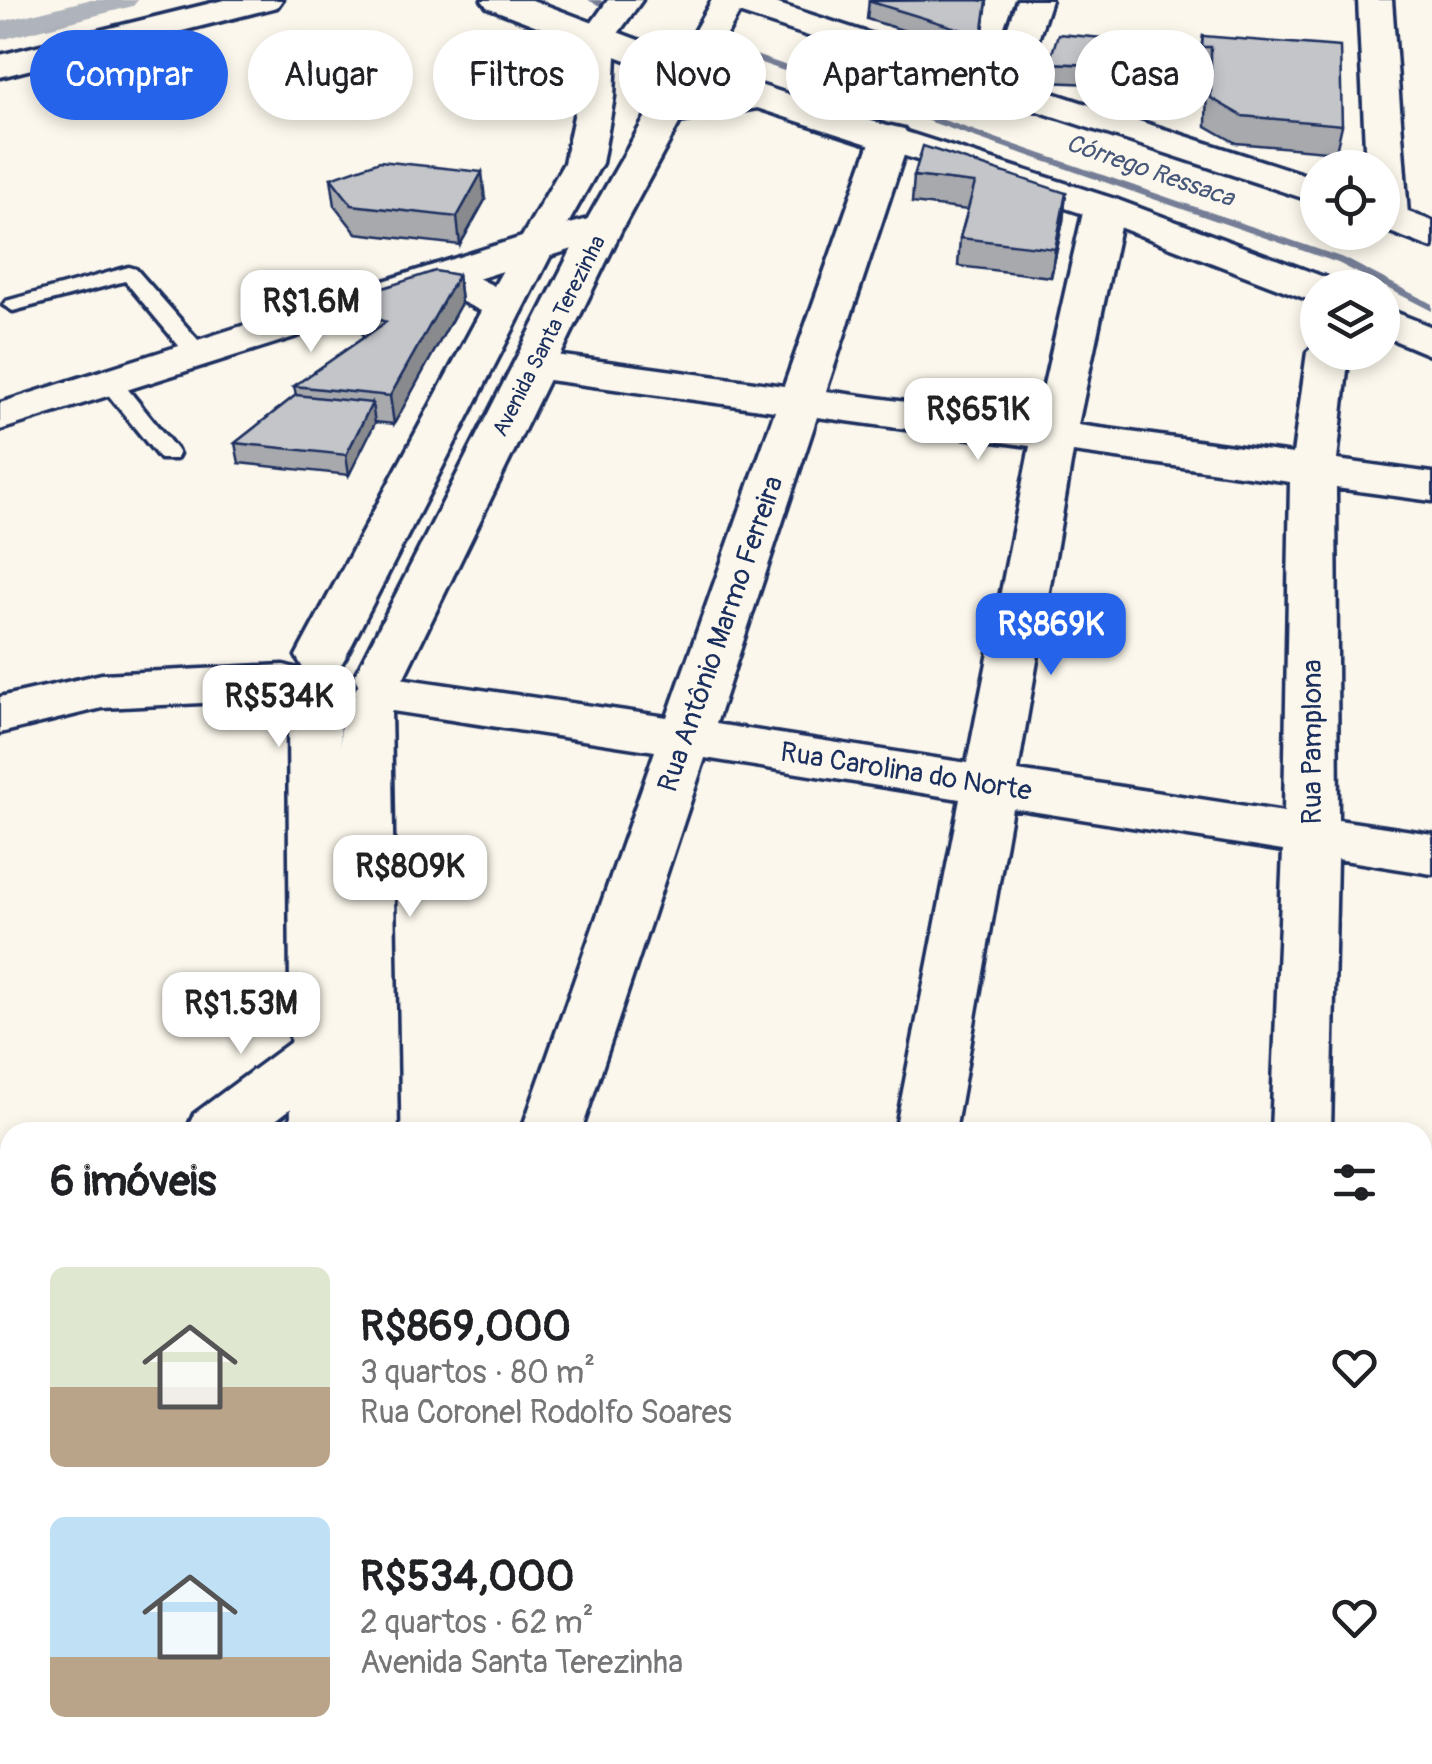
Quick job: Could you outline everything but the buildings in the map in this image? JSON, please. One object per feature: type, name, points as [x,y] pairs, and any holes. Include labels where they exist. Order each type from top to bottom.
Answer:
[{"type":"street","points":[[0,66],[208,8],[265,0]]},
{"type":"street","points":[[500,0],[715,29],[786,44]]},
{"type":"street","points":[[1024,30],[1034,0]]},
{"type":"street","points":[[1375,0],[1383,150]]},
{"type":"street","name":"Avenida Santa Terezinha","points":[[322,1122],[320,1053],[341,689],[504,306],[583,163],[613,17]]},
{"type":"street","points":[[766,100],[891,136],[1104,208],[1300,283]]},
{"type":"street","points":[[1055,105],[1300,184]]},
{"type":"street","name":"Avenida Santa Terezinha","points":[[367,1122],[341,689],[534,365],[603,227],[664,120]]},
{"type":"street","name":"Rua Antônio Marmo Ferreira","points":[[554,1122],[891,136]]},
{"type":"street","points":[[927,1122],[1054,436],[1104,208]]},
{"type":"street","points":[[1400,221],[1432,236]]},
{"type":"street","points":[[0,417],[603,227]]},
{"type":"street","points":[[442,276],[504,306]]},
{"type":"street","points":[[1400,328],[1432,343]]},
{"type":"street","points":[[534,365],[1432,487]]},
{"type":"street","name":"Rua Pamplona","points":[[1301,1122],[1311,836],[1313,471],[1326,370]]},
{"type":"street","name":"Rua Carolina do Norte","points":[[0,716],[102,691],[341,689],[687,735],[991,787],[1432,854]]},
{"type":"street","points":[[229,1122],[320,1053]]},
{"type":"lane","points":[[13,305],[130,273],[198,354]]},
{"type":"lane","points":[[110,382],[168,454]]},
{"type":"waterway","points":[[0,31],[123,0]]},
{"type":"waterway","name":"Córrego Ressaca","points":[[592,0],[607,6]]},
{"type":"waterway","name":"Córrego Ressaca","points":[[766,62],[1342,261],[1432,308]]}]
